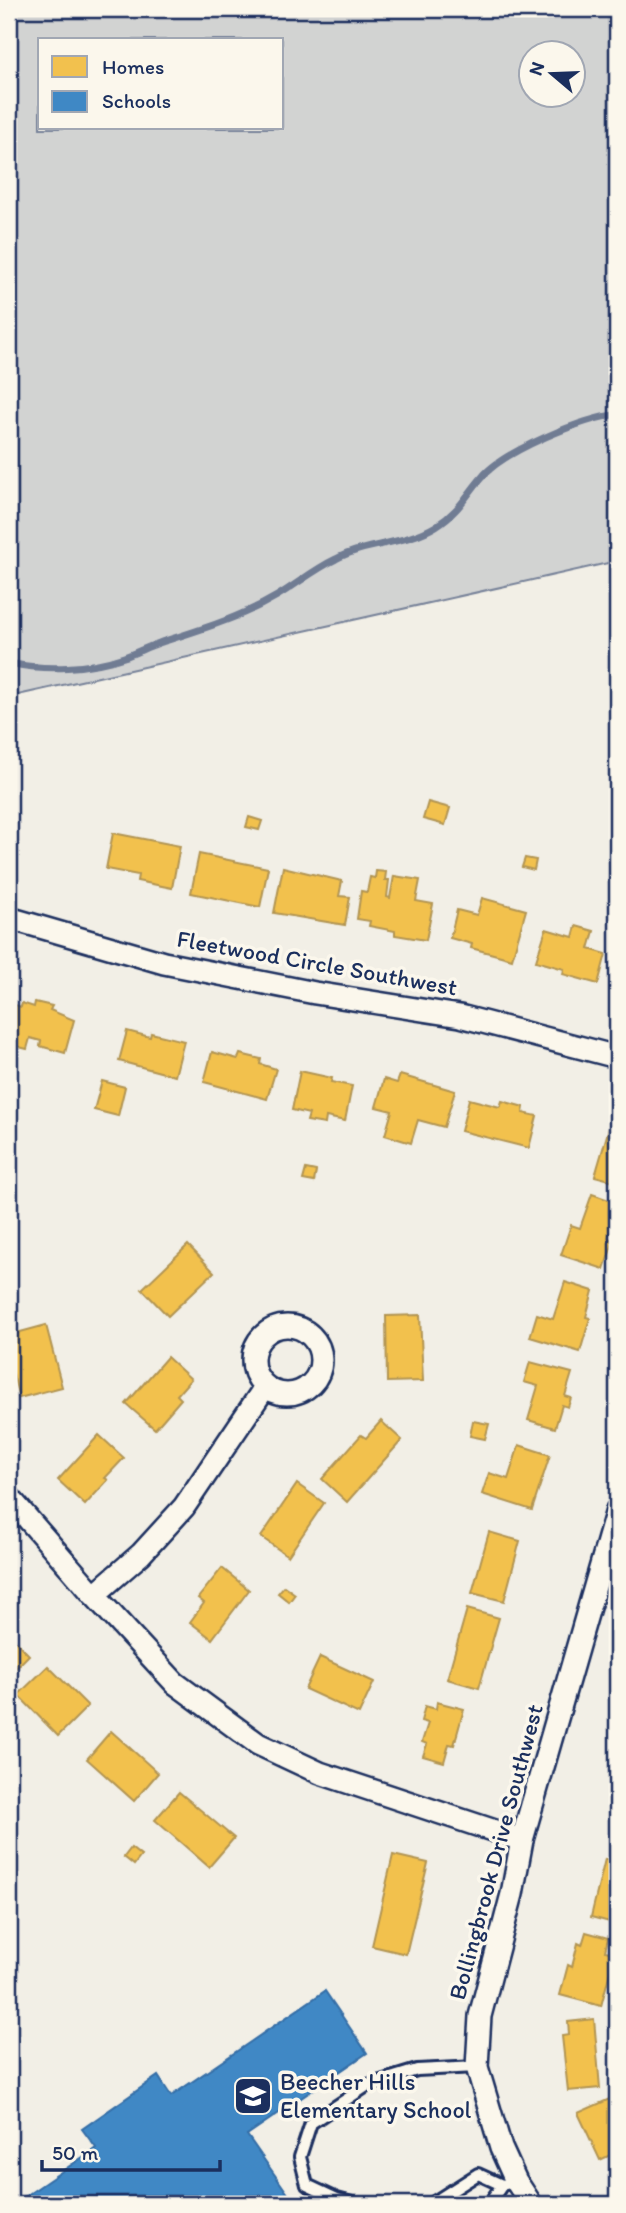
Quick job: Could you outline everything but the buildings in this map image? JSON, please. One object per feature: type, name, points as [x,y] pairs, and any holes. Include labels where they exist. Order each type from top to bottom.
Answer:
[{"type":"street","name":"Fleetwood Circle Southwest","points":[[9,918],[164,963],[315,993],[460,1016],[617,1057]]},
{"type":"street","points":[[94,1595],[141,1553],[184,1507],[265,1387]]},
{"type":"street","points":[[9,1497],[94,1595],[175,1682],[258,1744],[320,1773],[522,1840]]},
{"type":"street","name":"Bollingbrook Drive Southwest","points":[[531,2204],[509,2183],[477,2067],[480,2016],[512,1894],[522,1840],[617,1510]]},
{"type":"lane","points":[[356,2204],[337,2199],[307,2185],[300,2157],[311,2123],[368,2085],[416,2070],[477,2067]]},
{"type":"lane","points":[[431,2204],[478,2174],[509,2183],[489,2204]]},
{"type":"shaded area","points":[[9,9],[617,9],[617,561],[9,697]]},
{"type":"waterway","points":[[9,663],[52,668],[111,661],[234,617],[263,604],[348,553],[412,537],[436,526],[457,509],[493,467],[526,446],[566,428],[617,415]]},
{"type":"place","name":"Beecher Hills Elementary School","points":[[253,2096]]}]
